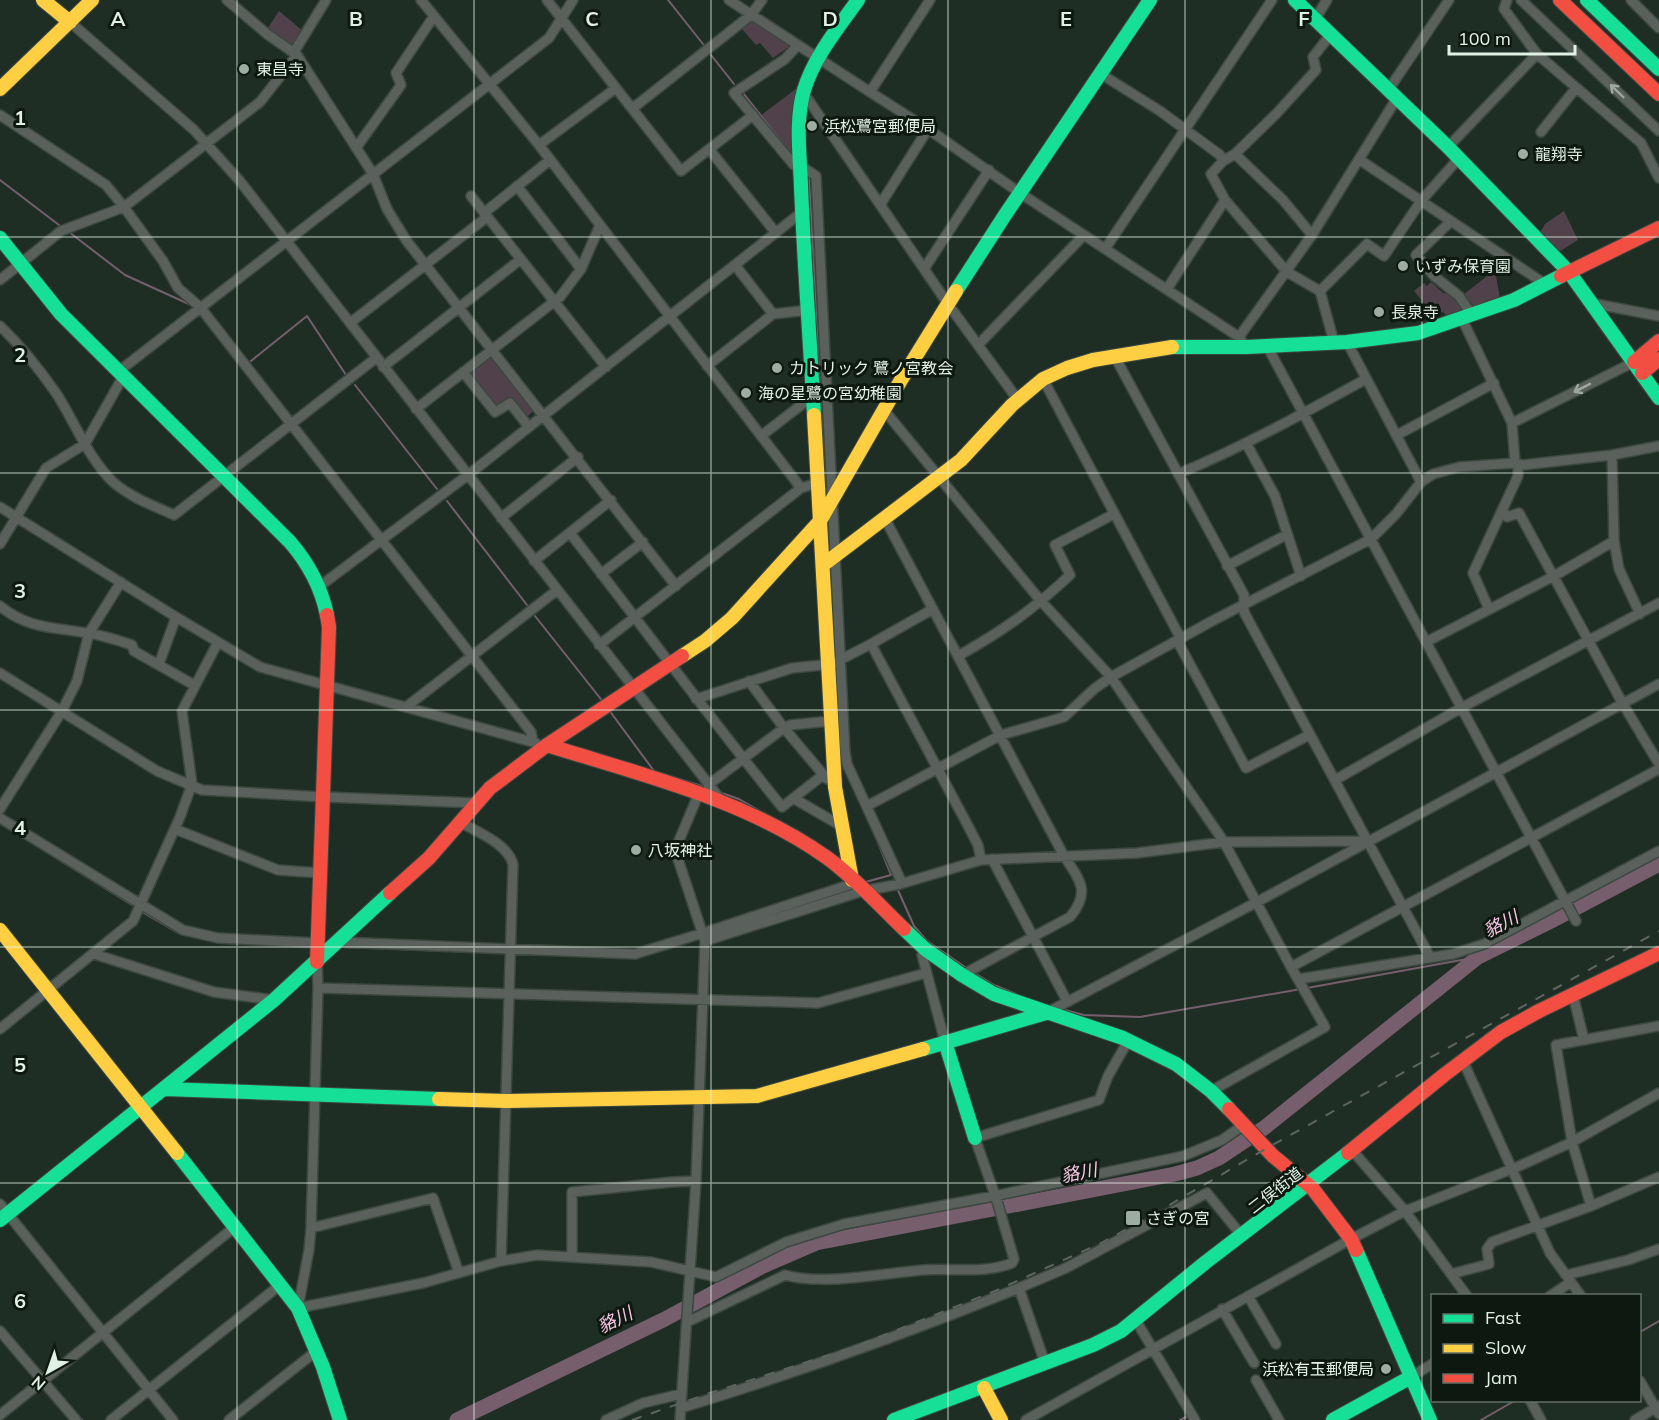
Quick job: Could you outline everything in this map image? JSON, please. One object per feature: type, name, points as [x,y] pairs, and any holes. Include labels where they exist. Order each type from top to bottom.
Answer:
[{"type":"main road","points":[[43,0],[70,22]]},
{"type":"main road","points":[[2,83],[92,0]]},
{"type":"main road","points":[[857,884],[836,787],[830,721],[835,662],[829,562],[818,483],[802,212],[799,109],[803,92],[818,60],[858,0]]},
{"type":"main road","points":[[3,1213],[165,1089],[274,1000],[429,858],[490,788],[540,743],[605,706],[705,641],[732,618],[822,518],[948,304],[1150,0]]},
{"type":"main road","points":[[1295,0],[1448,147],[1569,272],[1659,398]]},
{"type":"main road","points":[[1560,0],[1659,94]]},
{"type":"main road","points":[[1587,0],[1659,69]]},
{"type":"main road","points":[[829,562],[961,460],[1018,400],[1043,379],[1066,368],[1093,360],[1170,347],[1243,342],[1267,346],[1341,342],[1418,333],[1514,300],[1659,228]]},
{"type":"main road","points":[[0,238],[61,314],[225,476],[302,555],[315,573],[327,606],[329,627],[317,962]]},
{"type":"main road","points":[[1638,367],[1659,341]]},
{"type":"main road","points":[[1638,367],[1659,359]]},
{"type":"main road","points":[[540,743],[705,788],[721,800],[802,842],[827,858],[925,950],[968,972],[994,994],[1128,1041],[1176,1064],[1211,1091],[1281,1164],[1313,1189],[1351,1239],[1430,1420]]},
{"type":"main road","points":[[1,934],[49,990],[142,1107],[298,1308],[340,1420]]},
{"type":"main road","name":"二俣街道","points":[[894,1420],[1045,1364],[1093,1345],[1120,1331],[1508,1028],[1659,954]]},
{"type":"main road","points":[[165,1089],[506,1101],[768,1094],[1048,1012]]},
{"type":"main road","points":[[945,1042],[975,1138]]},
{"type":"main road","points":[[1333,1420],[1411,1377]]},
{"type":"main road","points":[[984,1388],[1001,1420]]},
{"type":"street","points":[[227,0],[295,54],[373,174],[397,228],[578,457],[676,586]]},
{"type":"street","points":[[0,280],[61,231],[124,207],[260,102],[295,54],[326,0]]},
{"type":"street","points":[[421,0],[539,145],[801,489]]},
{"type":"street","points":[[547,0],[681,171],[753,115]]},
{"type":"street","points":[[0,544],[46,468],[85,444],[121,373],[200,307],[549,38],[573,0]]},
{"type":"street","points":[[729,0],[818,60],[928,129],[1243,342],[1360,160],[1393,93],[1449,0]]},
{"type":"street","points":[[633,108],[751,15],[762,0]]},
{"type":"street","points":[[870,92],[930,0]]},
{"type":"street","points":[[1105,249],[1272,0]]},
{"type":"street","points":[[1315,19],[1327,0]]},
{"type":"street","points":[[1507,0],[1504,9],[1537,54],[1641,143],[1659,178]]},
{"type":"street","points":[[1521,0],[1658,128],[1641,143]]},
{"type":"street","points":[[1631,0],[1659,28]]},
{"type":"street","points":[[356,148],[401,85],[396,73],[434,16]]},
{"type":"street","points":[[70,22],[206,142],[287,242],[468,475],[632,688],[705,788]]},
{"type":"street","points":[[1331,34],[1312,57],[1316,70],[1235,154],[1222,161],[1211,174],[1225,200],[1287,272],[1320,291],[1341,342],[1366,379],[1421,482]]},
{"type":"street","points":[[798,45],[785,59],[734,93],[800,168],[816,176],[827,360],[831,501],[829,562]]},
{"type":"street","points":[[1448,147],[1537,54]]},
{"type":"street","points":[[1101,74],[1184,129],[1220,155],[1222,161]]},
{"type":"street","points":[[539,145],[616,88]]},
{"type":"street","points":[[1541,132],[1576,88]]},
{"type":"street","points":[[803,92],[948,304],[1018,400]]},
{"type":"street","points":[[0,115],[106,185],[163,261],[178,288],[200,307],[540,743]]},
{"type":"street","points":[[880,205],[928,129]]},
{"type":"street","points":[[709,149],[776,233]]},
{"type":"street","points":[[1235,154],[1283,200],[1312,235]]},
{"type":"street","points":[[1320,291],[1367,244],[1384,256],[1421,201],[1459,158]]},
{"type":"street","points":[[350,323],[427,265],[516,186],[550,160]]},
{"type":"street","points":[[1360,160],[1545,284]]},
{"type":"street","points":[[924,269],[989,170]]},
{"type":"street","points":[[516,186],[581,269]]},
{"type":"street","points":[[471,195],[606,367]]},
{"type":"street","points":[[1167,289],[1225,200]]},
{"type":"street","points":[[320,586],[468,475],[802,212]]},
{"type":"street","points":[[1451,221],[1416,255],[1434,276],[1459,296],[1512,423],[1517,464],[1518,476],[1472,576],[1489,609]]},
{"type":"street","points":[[416,409],[560,297],[581,269],[600,225]]},
{"type":"street","points":[[978,345],[1084,236]]},
{"type":"street","points":[[383,367],[521,259]]},
{"type":"street","points":[[735,265],[773,314]]},
{"type":"street","points":[[1591,303],[1659,316]]},
{"type":"street","points":[[707,366],[773,314],[809,310]]},
{"type":"street","points":[[0,326],[56,393],[85,444],[113,481],[147,503],[174,514],[376,358]]},
{"type":"street","points":[[1267,346],[1576,921]]},
{"type":"street","points":[[1115,357],[1244,595],[1244,612],[1430,957]]},
{"type":"street","points":[[1512,423],[1638,367]]},
{"type":"street","points":[[463,372],[495,412],[510,403],[529,427]]},
{"type":"street","points":[[1043,379],[1181,639],[1179,644],[1246,768],[1309,735]]},
{"type":"street","points":[[1178,474],[1304,414],[1366,379]]},
{"type":"street","points":[[1397,435],[1494,383]]},
{"type":"street","points":[[761,436],[806,402],[814,401]]},
{"type":"street","points":[[884,410],[1041,602],[1111,677],[1224,842],[1325,1028],[1211,1091]]},
{"type":"street","points":[[1246,443],[1275,496],[1301,576]]},
{"type":"street","points":[[867,806],[1001,735],[1064,717],[1094,689],[1111,677],[1212,621],[1371,539],[1396,514],[1421,482],[1433,474],[1459,467],[1612,455],[1659,446]]},
{"type":"street","points":[[1612,455],[1614,541],[1619,569],[1640,614]]},
{"type":"street","points":[[501,518],[578,457]]},
{"type":"street","points":[[599,645],[801,489],[818,483]]},
{"type":"street","points":[[534,561],[611,500]]},
{"type":"street","points":[[0,507],[260,667],[540,743]]},
{"type":"street","points":[[1291,967],[1531,839],[1659,766],[1519,513],[1508,517],[1503,511]]},
{"type":"street","points":[[958,656],[998,634],[1041,602],[1070,575],[1055,545],[1114,514]]},
{"type":"street","points":[[885,519],[1064,856],[1078,876],[1083,895],[1077,909],[1070,917],[968,972]]},
{"type":"street","points":[[570,533],[696,699],[782,807],[823,775]]},
{"type":"street","points":[[1227,566],[1286,535]]},
{"type":"street","points":[[1426,642],[1554,576],[1614,541]]},
{"type":"street","points":[[601,574],[643,542]]},
{"type":"street","points":[[0,809],[62,711],[77,681],[89,633],[121,582]]},
{"type":"street","points":[[406,707],[556,591]]},
{"type":"street","points":[[1335,780],[1461,708],[1659,603]]},
{"type":"street","points":[[0,606],[14,617],[34,625],[89,633],[132,645],[134,651],[194,685]]},
{"type":"street","points":[[696,699],[792,668],[835,662],[933,609]]},
{"type":"street","points":[[159,664],[176,617]]},
{"type":"street","points":[[0,1029],[133,921],[175,829],[191,786],[182,711],[218,642]]},
{"type":"street","points":[[872,644],[978,845],[981,860]]},
{"type":"street","points":[[835,662],[847,764],[867,806],[897,885]]},
{"type":"street","points":[[0,673],[157,771],[191,786],[217,792],[477,802]]},
{"type":"street","points":[[749,681],[784,728],[823,775],[836,787]]},
{"type":"street","points":[[1048,1012],[1257,902],[1659,684]]},
{"type":"street","points":[[680,1420],[696,1181],[704,937],[675,850],[705,788],[784,728],[790,725],[830,721]]},
{"type":"street","points":[[793,798],[843,827]]},
{"type":"street","points":[[0,818],[183,930],[218,938],[318,944]]},
{"type":"street","points":[[460,822],[501,846],[511,857],[513,864],[501,1261]]},
{"type":"street","points":[[175,829],[278,870],[321,873]]},
{"type":"street","points":[[339,942],[635,954],[704,937],[857,884],[897,885],[981,860],[1137,853],[1224,842],[1368,841]]},
{"type":"street","points":[[1300,981],[1453,954],[1484,944],[1659,851]]},
{"type":"street","points":[[992,859],[1065,1003]]},
{"type":"street","points":[[925,950],[922,955],[945,1042]]},
{"type":"street","points":[[94,954],[214,992],[274,1000]]},
{"type":"street","points":[[317,962],[309,1250],[298,1308],[423,1283],[501,1261],[537,1255],[651,1262],[716,1277],[786,1242],[844,1224],[995,1199],[1183,1156],[1247,1127]]},
{"type":"street","points":[[318,988],[818,1003],[926,973]]},
{"type":"street","points":[[1573,995],[1584,1040]]},
{"type":"street","points":[[1591,1206],[1572,1142],[1556,1045],[1658,1027]]},
{"type":"street","points":[[687,1317],[785,1275],[802,1280],[1005,1266],[1012,1263],[1014,1259],[1001,1215],[975,1138],[1099,1100],[1108,1076],[1128,1041]]},
{"type":"street","points":[[1463,1061],[1550,1253],[1580,1294]]},
{"type":"street","points":[[1026,1420],[1351,1239],[1405,1212],[1572,1142],[1659,1093]]},
{"type":"street","points":[[1352,1149],[1405,1212],[1466,1294]]},
{"type":"street","points":[[1451,1274],[1488,1265],[1490,1263],[1487,1249],[1490,1243],[1591,1206],[1659,1177]]},
{"type":"street","points":[[572,1256],[572,1192],[696,1181]]},
{"type":"street","points":[[681,1408],[876,1344],[1019,1288],[1066,1268],[1207,1193],[1242,1236]]},
{"type":"street","points":[[310,1228],[433,1198],[459,1273]]},
{"type":"street","points":[[3,1213],[172,1420]]},
{"type":"street","points":[[0,1415],[236,1226]]},
{"type":"street","points":[[1552,1294],[1569,1279],[1659,1249]]},
{"type":"street","points":[[111,1420],[280,1285]]},
{"type":"street","points":[[1019,1288],[1045,1364]]},
{"type":"street","points":[[1248,1296],[1276,1344]]},
{"type":"street","points":[[1222,1309],[1254,1364]]},
{"type":"street","points":[[1135,1319],[1195,1420]]},
{"type":"street","points":[[0,1331],[76,1420]]},
{"type":"street","points":[[229,1420],[315,1352]]},
{"type":"street","points":[[1411,1377],[1431,1365]]},
{"type":"street","points":[[1256,1380],[1279,1420]]},
{"type":"street","points":[[1635,1420],[1658,1410],[1641,1383]]},
{"type":"street","points":[[606,1420],[643,1403],[681,1394]]},
{"type":"street","points":[[1531,1402],[1541,1420]]},
{"type":"shaded area","points":[[279,11],[304,32],[291,46],[266,31]]},
{"type":"shaded area","points":[[753,20],[790,46],[773,58],[760,43],[756,45],[742,29]]},
{"type":"shaded area","points":[[797,88],[792,156],[760,116]]},
{"type":"shaded area","points":[[1564,211],[1578,240],[1557,253],[1539,234],[1545,224]]},
{"type":"shaded area","points":[[1495,270],[1500,299],[1475,308],[1464,294]]},
{"type":"shaded area","points":[[1431,282],[1443,293],[1454,294],[1465,313],[1449,318],[1443,312],[1433,314],[1414,291],[1424,283],[1427,286]]},
{"type":"shaded area","points":[[491,356],[533,411],[527,417],[512,398],[496,408],[469,374]]},
{"type":"waterway","points":[[668,0],[703,44]]},
{"type":"waterway","points":[[711,55],[734,84]]},
{"type":"waterway","points":[[744,94],[793,157]]},
{"type":"waterway","points":[[806,176],[809,179],[827,496]]},
{"type":"waterway","points":[[0,180],[59,225]]},
{"type":"waterway","points":[[69,232],[125,275],[191,305]]},
{"type":"waterway","points":[[251,361],[307,316],[346,375]]},
{"type":"waterway","points":[[355,385],[437,489]]},
{"type":"waterway","points":[[447,501],[527,605]]},
{"type":"waterway","points":[[828,517],[830,553]]},
{"type":"waterway","points":[[831,565],[835,652]]},
{"type":"waterway","points":[[535,616],[604,703]]},
{"type":"waterway","points":[[609,710],[654,771],[705,787]]},
{"type":"waterway","points":[[719,792],[739,799],[781,823]]},
{"type":"waterway","points":[[862,883],[891,875],[872,828]]},
{"type":"waterway","points":[[43,850],[132,905]]},
{"type":"waterway","name":"貉川","points":[[457,1420],[665,1319],[763,1266],[816,1243],[1175,1174],[1197,1168],[1219,1158],[1264,1128],[1478,957],[1659,864]]},
{"type":"waterway","points":[[897,888],[914,926],[927,941],[968,969]]},
{"type":"waterway","points":[[144,913],[180,934],[219,942]]},
{"type":"waterway","points":[[343,947],[502,953]]},
{"type":"waterway","points":[[1307,988],[1478,957]]},
{"type":"waterway","points":[[973,972],[994,985],[1016,994]]},
{"type":"waterway","points":[[1061,1009],[1084,1015],[1140,1017],[1301,989]]},
{"type":"waterway","points":[[1641,1331],[1659,1321]]},
{"type":"waterway","points":[[1481,1420],[1512,1402]]},
{"type":"waterway","points":[[73,1410],[82,1420]]},
{"type":"waterway","points":[[1180,1420],[1188,1416]]},
{"type":"railway","points":[[632,1420],[854,1347],[995,1291],[1099,1244],[1267,1148],[1659,931]]},
{"type":"traffic: fast","points":[[814,415],[799,150],[801,102],[814,66],[827,43],[858,0]]},
{"type":"traffic: fast","points":[[956,291],[1150,0]]},
{"type":"traffic: fast","points":[[1295,0],[1448,147],[1569,272],[1659,398]]},
{"type":"traffic: fast","points":[[1587,0],[1659,69]]},
{"type":"traffic: fast","points":[[0,238],[61,314],[290,542],[313,576],[327,615]]},
{"type":"traffic: fast","points":[[1172,347],[1246,347],[1347,342],[1418,333],[1514,300],[1561,276]]},
{"type":"traffic: fast","points":[[0,1220],[274,1000],[390,893]]},
{"type":"traffic: fast","points":[[904,929],[925,949],[994,994],[1123,1038],[1176,1064],[1211,1091],[1229,1109]]},
{"type":"traffic: fast","points":[[923,1049],[1046,1013]]},
{"type":"traffic: fast","points":[[945,1042],[975,1138]]},
{"type":"traffic: fast","points":[[165,1089],[439,1099]]},
{"type":"traffic: fast","points":[[177,1153],[298,1308],[323,1367],[340,1420]]},
{"type":"traffic: fast","points":[[894,1420],[1093,1345],[1121,1331],[1206,1262],[1348,1153]]},
{"type":"traffic: fast","points":[[1356,1250],[1430,1420]]},
{"type":"traffic: fast","points":[[1333,1420],[1411,1377]]},
{"type":"traffic: slow","points":[[43,0],[70,22]]},
{"type":"traffic: slow","points":[[0,89],[92,0]]},
{"type":"traffic: slow","points":[[682,656],[705,641],[732,618],[820,521],[901,380],[956,291]]},
{"type":"traffic: slow","points":[[823,565],[961,460],[1012,405],[1043,379],[1093,360],[1172,347]]},
{"type":"traffic: slow","points":[[814,415],[835,787],[852,880]]},
{"type":"traffic: slow","points":[[0,930],[177,1153]]},
{"type":"traffic: slow","points":[[439,1099],[506,1101],[757,1096],[923,1049]]},
{"type":"traffic: slow","points":[[984,1388],[1001,1420]]},
{"type":"traffic: jam","points":[[1560,0],[1659,94]]},
{"type":"traffic: jam","points":[[1561,276],[1659,228]]},
{"type":"traffic: jam","points":[[1634,362],[1659,341]]},
{"type":"traffic: jam","points":[[1642,373],[1659,359]]},
{"type":"traffic: jam","points":[[317,962],[329,627],[327,615]]},
{"type":"traffic: jam","points":[[390,893],[429,858],[490,788],[547,745],[682,656]]},
{"type":"traffic: jam","points":[[547,745],[691,790],[761,819],[826,857],[856,882],[904,929]]},
{"type":"traffic: jam","points":[[1348,1153],[1501,1032],[1659,953]]},
{"type":"traffic: jam","points":[[1229,1109],[1273,1156],[1313,1189],[1351,1239],[1356,1250]]},
{"type":"place","name":"東昌寺","points":[[244,69]]},
{"type":"place","name":"浜松鷺宮郵便局","points":[[812,126]]},
{"type":"place","name":"龍翔寺","points":[[1523,154]]},
{"type":"place","name":"いずみ保育園","points":[[1403,266]]},
{"type":"place","name":"長泉寺","points":[[1379,312]]},
{"type":"place","name":"カトリック 鷺ノ宮教会","points":[[777,368]]},
{"type":"place","name":"海の星鷺の宮幼稚園","points":[[746,393]]},
{"type":"place","name":"八坂神社","points":[[636,850]]},
{"type":"place","name":"さぎの宮","points":[[1133,1218]]},
{"type":"place","name":"浜松有玉郵便局","points":[[1386,1369]]}]
